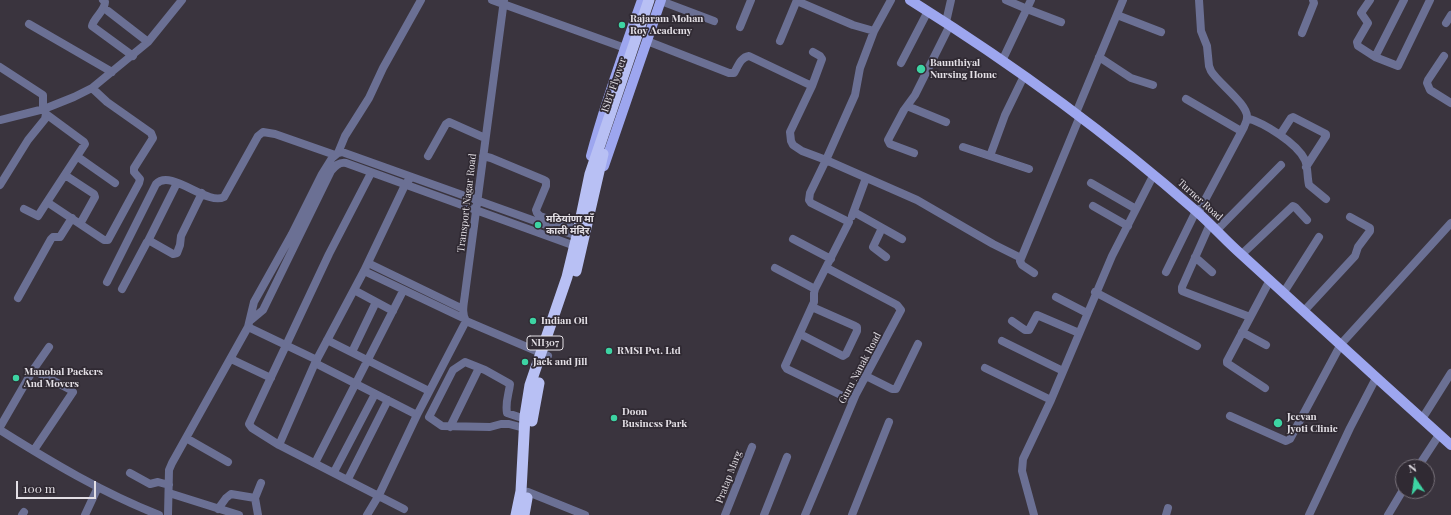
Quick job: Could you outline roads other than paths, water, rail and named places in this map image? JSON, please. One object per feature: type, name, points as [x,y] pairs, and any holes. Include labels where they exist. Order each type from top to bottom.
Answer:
[{"type":"highway","name":"ISBT Flyover","points":[[594,176],[597,162],[657,0]]},
{"type":"highway","name":"NH307","points":[[524,515],[528,492],[532,416],[545,355],[594,176]]},
{"type":"highway","name":"NH307","points":[[516,515],[521,491],[524,424],[530,386],[545,355],[575,276],[594,176]]},
{"type":"main road","points":[[594,176],[590,162],[598,130],[642,0]]},
{"type":"main road","points":[[594,176],[604,165],[647,41],[657,0]]},
{"type":"main road","name":"Turner Road","points":[[910,0],[948,24],[1078,114],[1154,176],[1197,212],[1241,255],[1284,292],[1376,378],[1451,445]]},
{"type":"street","points":[[103,0],[105,2],[105,7],[93,22],[92,26],[133,56]]},
{"type":"street","points":[[0,120],[45,111],[92,88],[133,56],[148,42],[182,0]]},
{"type":"street","points":[[292,240],[322,174],[336,154],[345,136],[369,98],[383,68],[420,0]]},
{"type":"street","points":[[492,0],[503,2],[625,48]]},
{"type":"street","points":[[657,0],[714,21]]},
{"type":"street","points":[[740,27],[751,0]]},
{"type":"street","points":[[780,41],[797,0],[853,25],[874,31]]},
{"type":"street","points":[[849,222],[811,203],[809,200],[810,193],[856,91],[860,68],[874,31],[891,0]]},
{"type":"street","points":[[914,153],[890,144],[888,141],[924,79],[948,24],[952,0]]},
{"type":"street","points":[[1006,0],[1061,22]]},
{"type":"street","points":[[1002,61],[1031,0]]},
{"type":"street","points":[[1034,273],[1020,263],[1021,258],[1099,57],[1123,0]]},
{"type":"street","points":[[1166,272],[1248,118],[1237,98],[1211,71],[1207,46],[1201,31],[1199,0]]},
{"type":"street","points":[[1370,0],[1362,13],[1368,24],[1357,43],[1359,47],[1375,58],[1398,66],[1430,0]]},
{"type":"street","points":[[1375,58],[1404,0]]},
{"type":"street","points":[[1302,33],[1314,1]]},
{"type":"street","name":"Transport Nagar Road","points":[[466,320],[463,309],[503,2]]},
{"type":"street","points":[[108,11],[148,42]]},
{"type":"street","points":[[901,63],[928,11]]},
{"type":"street","points":[[1117,15],[1161,32]]},
{"type":"street","points":[[1446,23],[1451,15]]},
{"type":"street","points":[[29,24],[112,72]]},
{"type":"street","points":[[647,41],[729,73],[734,73],[742,59],[749,56],[812,86]]},
{"type":"street","points":[[813,52],[822,59],[812,86],[790,132],[791,141],[793,144],[802,151],[917,200],[993,244],[1021,258]]},
{"type":"street","points":[[1444,56],[1427,83],[1430,90],[1451,103]]},
{"type":"street","points":[[1099,57],[1131,78],[1154,85]]},
{"type":"street","points":[[0,67],[42,95],[45,111],[45,119],[28,140],[0,185]]},
{"type":"street","points":[[990,156],[1005,114],[1024,76]]},
{"type":"street","points":[[47,202],[104,240],[108,240],[139,183],[140,178],[134,170],[153,138],[151,133],[107,102],[92,88]]},
{"type":"street","points":[[1186,99],[1240,132]]},
{"type":"street","points":[[907,106],[946,122]]},
{"type":"street","points":[[24,209],[38,216],[84,147],[84,142],[45,111]]},
{"type":"street","points":[[1280,135],[1293,117],[1326,134],[1306,167]]},
{"type":"street","points":[[1248,118],[1261,122],[1280,135],[1300,152],[1305,160],[1309,184],[1326,198]]},
{"type":"street","points":[[428,156],[448,122],[452,122],[485,138]]},
{"type":"street","points":[[107,282],[156,184],[159,181],[169,180],[218,199],[224,197],[258,136],[263,132],[336,154],[342,152],[477,201],[535,217],[577,237]]},
{"type":"street","points":[[963,148],[1029,169]]},
{"type":"street","points":[[336,154],[340,163]]},
{"type":"street","points":[[483,156],[546,181],[546,186],[536,210],[535,217]]},
{"type":"street","points":[[78,157],[115,184]]},
{"type":"street","points":[[168,515],[170,466],[231,359],[249,324],[254,302],[292,240],[331,171],[340,163],[346,163],[476,210],[577,237]]},
{"type":"street","points":[[1250,317],[1182,292],[1182,288],[1195,257],[1213,227],[1281,165]]},
{"type":"street","points":[[371,172],[286,344],[250,424],[252,428],[279,445],[404,509]]},
{"type":"street","points":[[65,175],[94,194],[95,197],[80,224]]},
{"type":"street","points":[[1034,515],[1022,471],[1022,464],[1051,400],[1095,292],[1154,176]]},
{"type":"street","points":[[279,445],[316,362],[364,271],[410,177]]},
{"type":"street","points":[[853,401],[785,368],[814,302],[815,289],[827,268],[854,212],[866,178]]},
{"type":"street","points":[[1091,182],[1136,209]]},
{"type":"street","points":[[122,289],[177,183]]},
{"type":"street","points":[[148,241],[173,254],[177,253],[181,236],[202,193]]},
{"type":"street","points":[[1093,206],[1128,226]]},
{"type":"street","points":[[1241,255],[1291,207],[1295,207],[1307,220]]},
{"type":"street","points":[[854,212],[902,239]]},
{"type":"street","points":[[1304,311],[1355,256],[1358,247],[1370,231],[1370,228],[1350,217]]},
{"type":"street","points":[[18,298],[51,238],[60,237],[72,218]]},
{"type":"street","points":[[1230,416],[1286,441],[1290,439],[1341,344],[1451,223]]},
{"type":"street","points":[[882,228],[873,246],[886,257]]},
{"type":"street","points":[[1284,292],[1319,236]]},
{"type":"street","points":[[793,239],[831,259]]},
{"type":"street","points":[[1195,257],[1212,272]]},
{"type":"street","points":[[368,263],[463,309]]},
{"type":"street","points":[[775,268],[815,289]]},
{"type":"street","name":"Guru Nanak Road","points":[[805,515],[853,401],[901,310],[897,305],[827,268]]},
{"type":"street","points":[[364,271],[403,291],[545,355]]},
{"type":"street","points":[[1265,388],[1227,363],[1227,359],[1270,280]]},
{"type":"street","points":[[354,290],[393,311]]},
{"type":"street","points":[[315,463],[403,291]]},
{"type":"street","points":[[1095,292],[1197,346]]},
{"type":"street","points":[[1056,297],[1087,312]]},
{"type":"street","points":[[352,352],[376,302]]},
{"type":"street","points":[[800,334],[843,356],[846,354],[857,331],[857,327],[812,307]]},
{"type":"street","points":[[1012,321],[1025,330],[1028,330],[1037,315],[1079,334]]},
{"type":"street","points":[[368,515],[379,496],[417,415],[466,320]]},
{"type":"street","points":[[249,324],[375,394],[417,415]]},
{"type":"street","points":[[1242,332],[1266,345]]},
{"type":"street","points":[[327,340],[430,391]]},
{"type":"street","points":[[1002,341],[1063,371]]},
{"type":"street","points":[[866,376],[892,389],[896,389],[918,344]]},
{"type":"street","points":[[49,347],[33,370],[1,431],[50,461],[98,487],[159,515]]},
{"type":"street","points":[[231,359],[272,378]]},
{"type":"street","points":[[501,424],[507,413],[506,400],[510,384],[465,362],[453,370],[429,417],[442,426],[490,427],[501,424],[524,424]]},
{"type":"street","points":[[450,426],[479,368]]},
{"type":"street","points":[[985,368],[1051,400]]},
{"type":"street","points":[[33,370],[73,392],[34,450]]},
{"type":"street","points":[[1422,420],[1451,373]]},
{"type":"street","points":[[1309,515],[1376,378]]},
{"type":"street","points":[[334,472],[375,394]]},
{"type":"street","points":[[348,479],[388,400]]},
{"type":"street","points":[[507,413],[524,424]]},
{"type":"street","points":[[852,515],[889,422]]},
{"type":"street","points":[[1423,459],[1439,435]]},
{"type":"street","points":[[186,438],[228,462]]},
{"type":"street","name":"Pratap Marg","points":[[725,515],[752,447]]},
{"type":"street","points":[[764,515],[787,457]]},
{"type":"street","points":[[130,473],[150,484],[158,482],[169,489],[218,509],[239,515]]},
{"type":"street","points":[[258,515],[255,498],[261,483]]},
{"type":"street","points":[[84,515],[98,487]]},
{"type":"street","points":[[528,492],[575,513],[585,515]]},
{"type":"street","points":[[218,509],[231,494],[255,498]]},
{"type":"street","points":[[1388,515],[1398,499]]},
{"type":"place","name":"Rajaram Mohan Roy Academy","points":[[622,25]]},
{"type":"place","name":"Baunthiyal Nursing Home","points":[[921,69]]},
{"type":"place","name":"मठियांणा माँ काली मंदिर","points":[[538,225]]},
{"type":"place","name":"Indian Oil","points":[[533,321]]},
{"type":"place","name":"RMSI Pvt. Ltd","points":[[609,351]]},
{"type":"place","name":"Jack and Jill","points":[[525,362]]},
{"type":"place","name":"Manobal Packers And Movers","points":[[16,378]]},
{"type":"place","name":"Doon Business Park","points":[[614,418]]},
{"type":"place","name":"Jeevan Jyoti Clinic","points":[[1278,423]]}]
